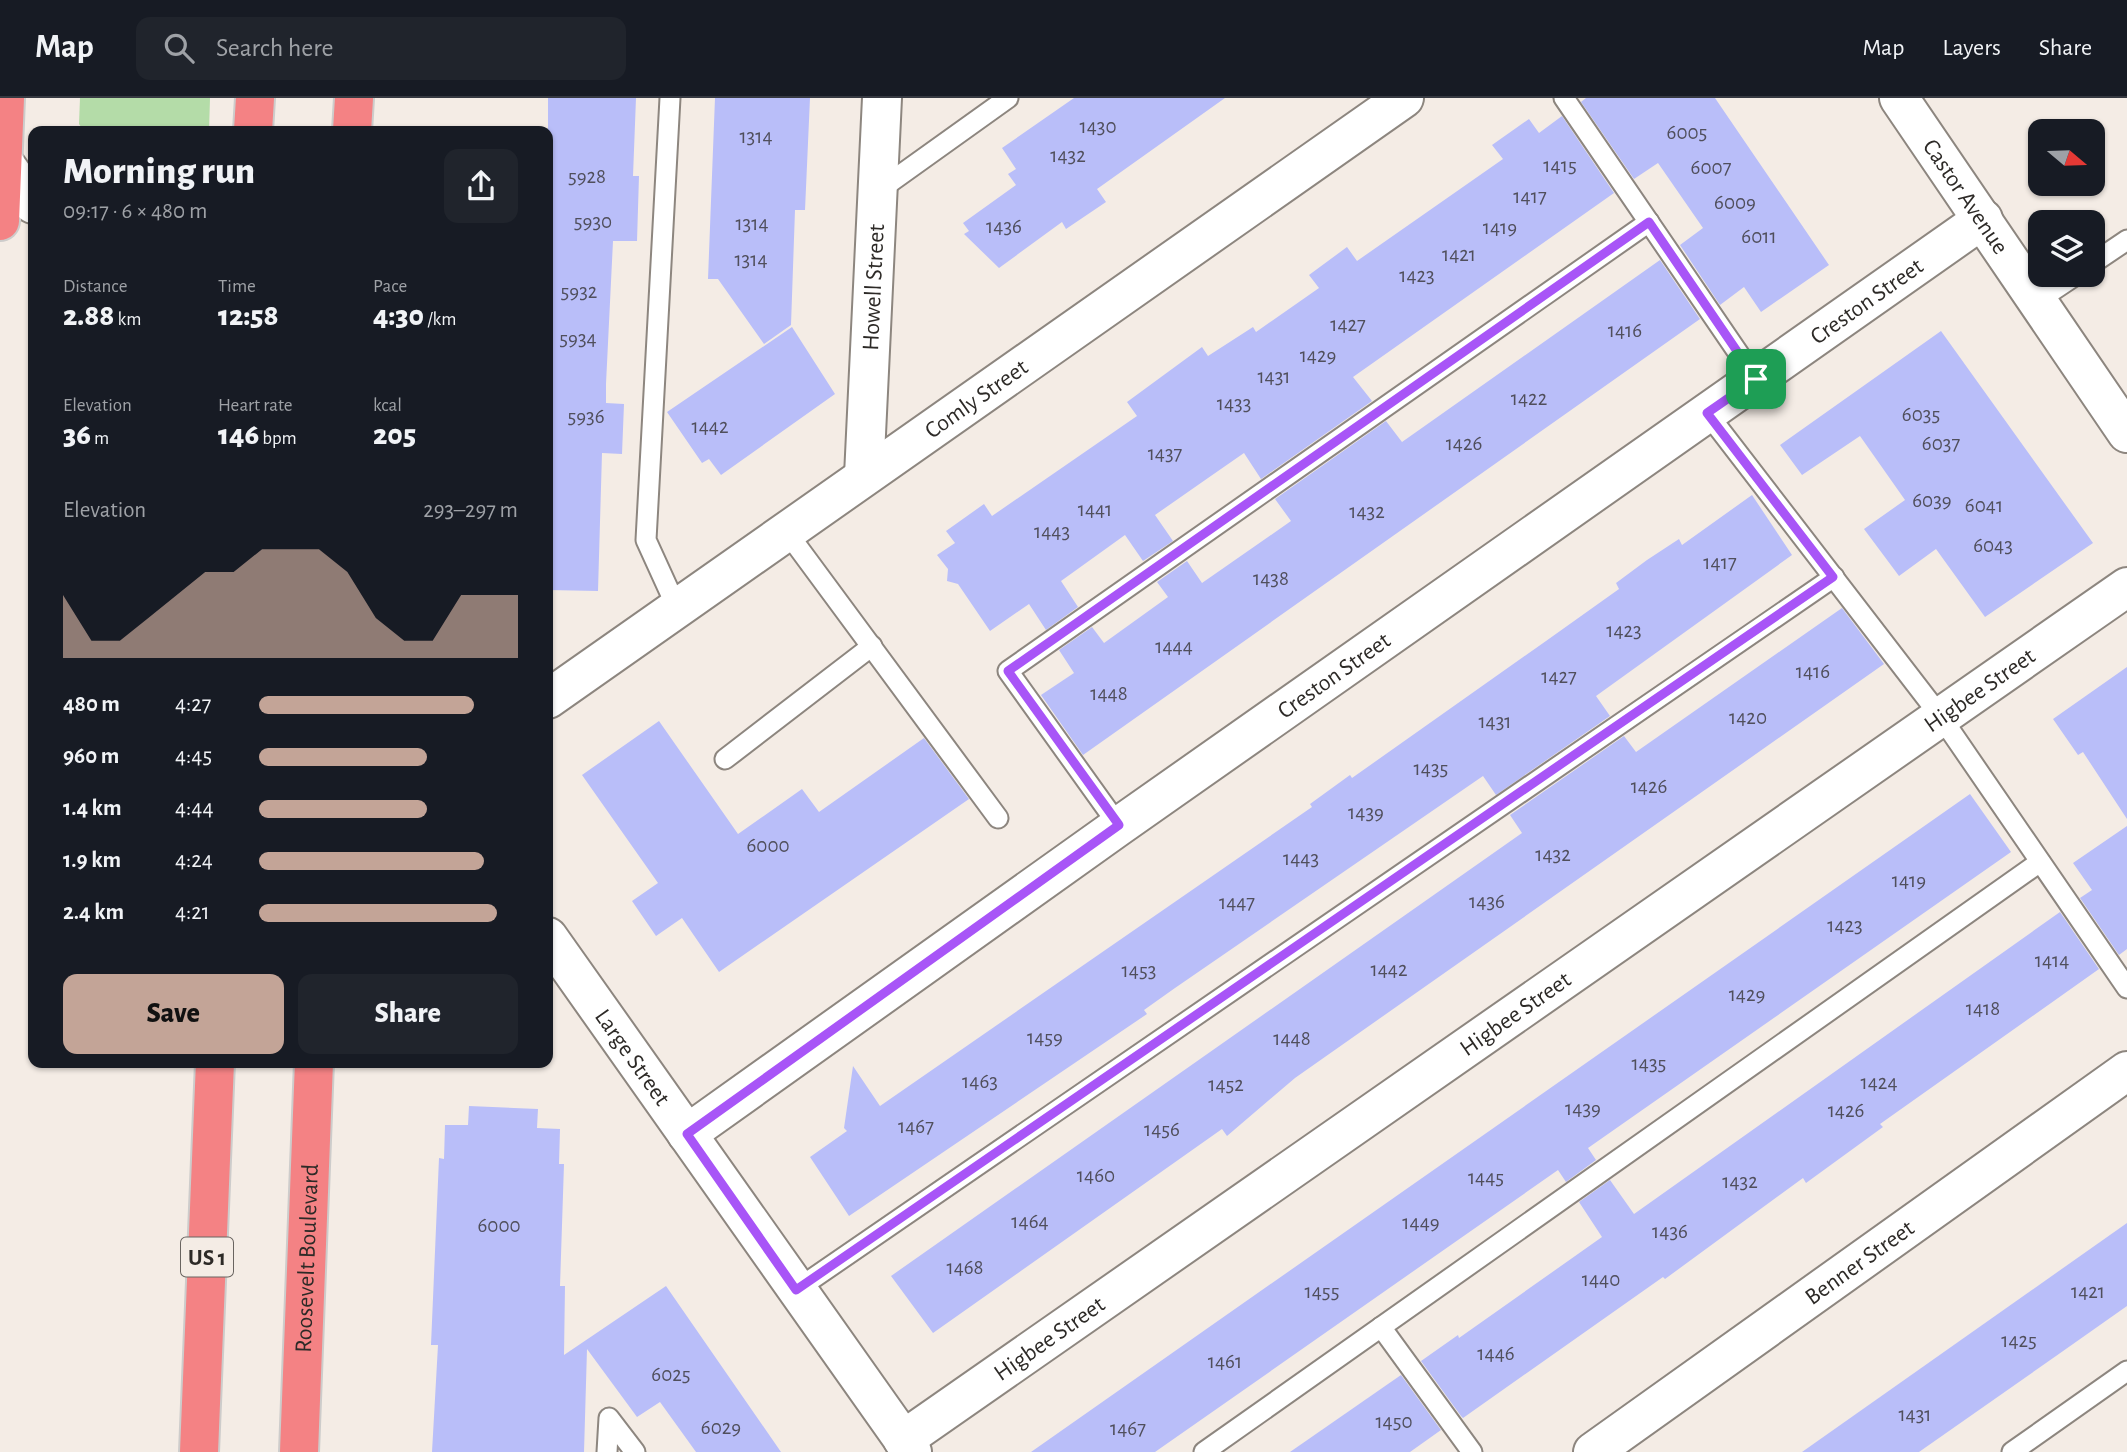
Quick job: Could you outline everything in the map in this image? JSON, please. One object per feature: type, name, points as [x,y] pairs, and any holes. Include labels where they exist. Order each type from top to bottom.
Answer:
[{"type":"highway","points":[[0,221],[5,98]]},
{"type":"highway","points":[[253,126],[255,98]]},
{"type":"highway","points":[[352,126],[354,98]]},
{"type":"highway","name":"US 1","points":[[199,1452],[215,1068]]},
{"type":"highway","name":"Roosevelt Boulevard","points":[[299,1452],[314,1068]]},
{"type":"street","name":"Howell Street","points":[[864,476],[882,98]]},
{"type":"street","name":"Comly Street","points":[[553,695],[1404,98]]},
{"type":"street","name":"Castor Avenue","points":[[1899,98],[2127,433]]},
{"type":"street","points":[[1,158],[28,197]]},
{"type":"street","name":"Creston Street","points":[[687,1134],[1119,825],[1983,219]]},
{"type":"street","name":"Higbee Street","points":[[908,1446],[2127,587]]},
{"type":"street","name":"Large Street","points":[[553,944],[908,1446]]},
{"type":"street","name":"Benner Street","points":[[1593,1452],[2127,1071]]},
{"type":"lane","points":[[670,98],[646,540],[677,608]]},
{"type":"lane","points":[[878,191],[1008,98]]},
{"type":"lane","points":[[1564,98],[1756,379]]},
{"type":"lane","points":[[1119,825],[1008,671],[1649,222]]},
{"type":"lane","points":[[2105,255],[2127,240]]},
{"type":"lane","points":[[2037,300],[2057,287]]},
{"type":"lane","points":[[1707,413],[1941,716],[2127,988]]},
{"type":"lane","points":[[786,531],[998,818]]},
{"type":"lane","points":[[796,1290],[1833,577]]},
{"type":"lane","points":[[725,759],[872,646]]},
{"type":"lane","points":[[1204,1452],[2040,862]]},
{"type":"lane","points":[[1381,1327],[1472,1452]]},
{"type":"lane","points":[[2012,1452],[2127,1371]]},
{"type":"lane","points":[[607,1452],[608,1418],[635,1452]]},
{"type":"green space","points":[[80,98],[210,98],[209,126],[79,124]]},
{"type":"building","points":[[548,98],[636,98],[633,176],[639,176],[637,241],[613,241],[606,384],[606,403],[624,404],[622,454],[602,453],[598,591],[553,590],[553,126],[548,126]]},
{"type":"building","points":[[715,98],[810,98],[805,210],[795,210],[791,325],[764,344],[718,279],[708,279]]},
{"type":"building","points":[[1074,98],[1225,98],[1097,189],[1106,202],[1066,229],[1062,222],[999,268],[964,234],[969,231],[963,223],[1016,185],[1008,174],[1016,169],[1002,148]]},
{"type":"building","points":[[1586,98],[1715,98],[1829,265],[1761,312],[1744,287],[1720,305],[1680,245],[1703,228],[1658,163],[1634,179],[1581,102]]},
{"type":"building","points":[[1562,116],[1614,193],[1353,377],[1372,401],[1261,479],[1244,453],[1155,515],[1173,541],[1143,561],[1125,535],[1061,581],[1078,607],[1046,630],[1029,604],[990,631],[958,584],[947,581],[948,569],[937,555],[955,543],[946,531],[984,504],[992,516],[1137,416],[1127,402],[1202,347],[1208,356],[1253,327],[1256,332],[1319,288],[1309,275],[1347,247],[1357,261],[1503,159],[1492,145],[1529,119],[1539,133]]},
{"type":"building","points":[[1660,260],[1700,319],[1083,755],[1041,695],[1074,673],[1059,650],[1092,627],[1104,643],[1168,597],[1157,582],[1187,561],[1202,583],[1291,521],[1275,499],[1386,421],[1402,442]]},
{"type":"building","points":[[792,327],[835,394],[721,475],[709,459],[702,463],[667,412]]},
{"type":"building","points":[[1941,331],[2093,543],[1985,617],[1936,549],[1899,576],[1864,529],[1905,500],[1860,436],[1802,475],[1780,445]]},
{"type":"building","points":[[1752,495],[1792,555],[1596,696],[1610,716],[1496,795],[1483,776],[1175,988],[1144,1010],[1147,1014],[849,1216],[810,1157],[847,1131],[844,1128],[853,1066],[880,1106],[1312,807],[1310,804],[1350,775],[1352,778],[1546,641],[1619,589],[1616,583],[1647,560],[1679,539],[1682,545]]},
{"type":"building","points":[[1842,608],[1884,664],[1295,1078],[1227,1136],[1222,1129],[933,1333],[891,1276],[1522,833],[1510,815],[1624,736],[1636,752]]},
{"type":"building","points":[[2127,667],[2127,819],[2083,752],[2078,755],[2053,719]]},
{"type":"building","points":[[659,721],[738,834],[802,789],[819,812],[924,738],[969,799],[719,972],[682,918],[656,936],[632,901],[658,883],[582,775]]},
{"type":"building","points":[[1970,794],[2011,852],[1588,1148],[1596,1160],[1566,1182],[1558,1170],[1155,1452],[1031,1452]]},
{"type":"building","points":[[2127,826],[2127,949],[2119,955],[2080,898],[2092,890],[2073,863]]},
{"type":"building","points":[[2060,912],[2099,969],[1880,1124],[1883,1127],[1806,1183],[1803,1178],[1665,1279],[1663,1277],[1463,1418],[1461,1416],[1421,1361],[1458,1335],[1459,1338],[1602,1237],[1579,1202],[1610,1180],[1634,1214]]},
{"type":"building","points":[[469,1106],[538,1109],[537,1128],[560,1129],[559,1164],[564,1164],[560,1286],[565,1286],[564,1355],[666,1286],[781,1452],[696,1452],[660,1402],[637,1417],[587,1349],[584,1452],[432,1452],[438,1345],[431,1345],[439,1158],[444,1159],[445,1125],[468,1125]]},
{"type":"building","points":[[2127,1223],[2127,1306],[1919,1452],[1802,1452]]},
{"type":"building","points":[[1401,1375],[1441,1430],[1410,1452],[1290,1452]]},
{"type":"route","points":[[1649,222],[1756,379],[1707,413],[1833,577],[796,1290],[687,1134],[1119,825],[1008,671],[1649,222]]}]
